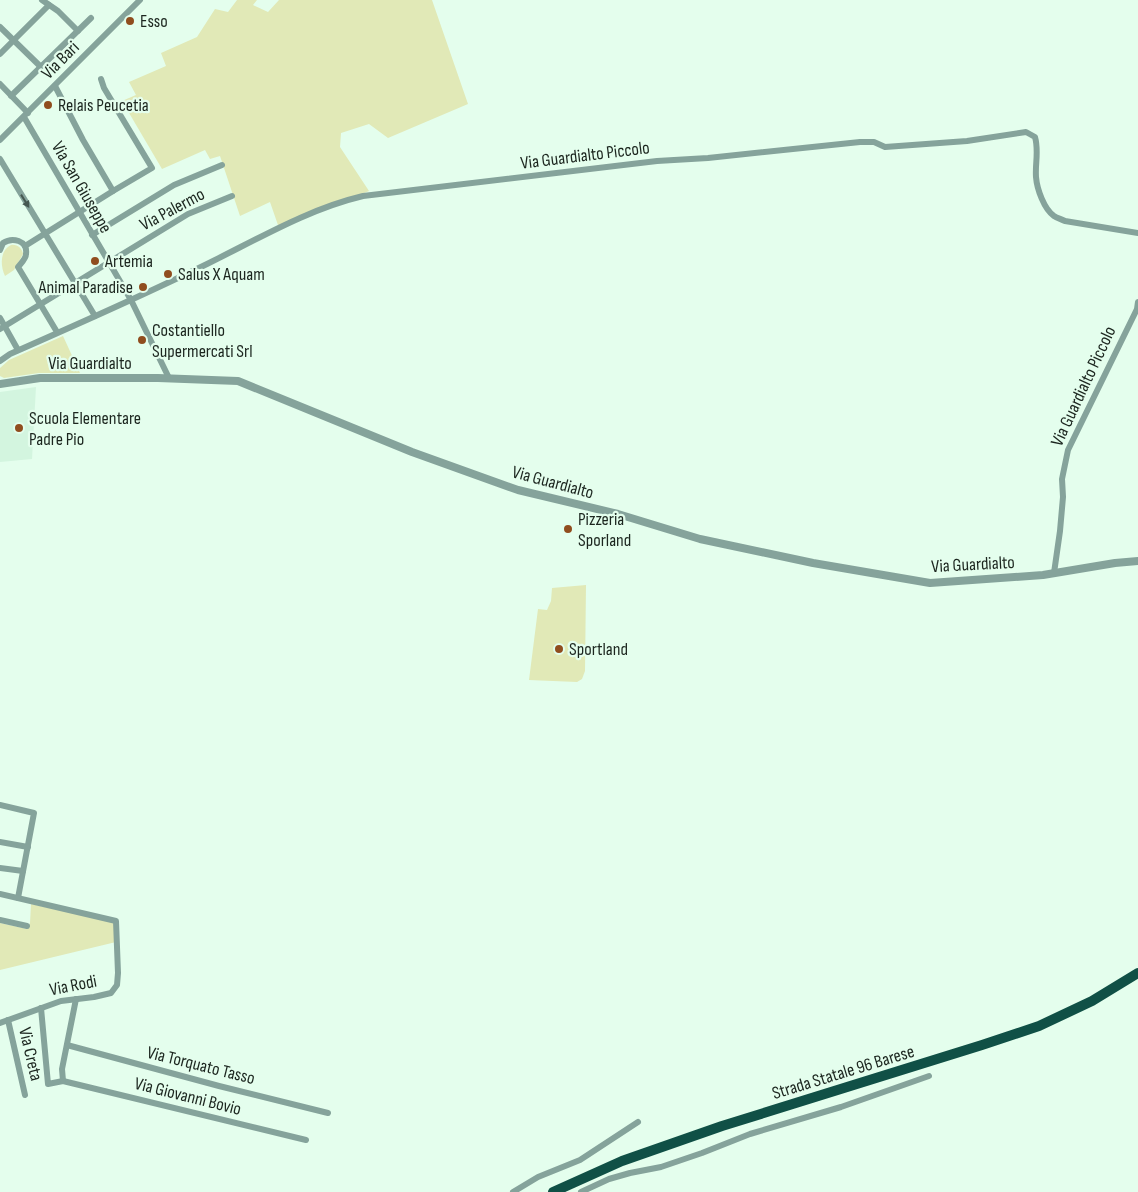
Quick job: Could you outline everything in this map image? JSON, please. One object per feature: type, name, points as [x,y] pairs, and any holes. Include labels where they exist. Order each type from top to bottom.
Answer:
[{"type":"highway","name":"Strada Statale 96 Barese","points":[[553,1192],[622,1161],[722,1126],[1039,1026],[1092,1001],[1138,974]]},
{"type":"street","name":"Via Bari","points":[[0,139],[140,0]]},
{"type":"street","points":[[0,54],[48,2],[78,31]]},
{"type":"street","points":[[11,96],[91,18]]},
{"type":"street","points":[[0,27],[41,67]]},
{"type":"street","points":[[25,246],[152,168],[104,88],[101,79]]},
{"type":"street","name":"Via San Giuseppe","points":[[0,84],[26,115],[92,235],[131,300],[169,378]]},
{"type":"street","points":[[55,86],[83,140],[113,191]]},
{"type":"street","name":"Via Guardialto Piccolo","points":[[0,361],[18,350],[131,300],[318,210],[340,202],[363,196],[657,161],[708,158],[860,142],[874,142],[885,148],[967,141],[1026,132],[1035,138],[1038,156],[1036,177],[1048,210],[1054,217],[1065,221],[1138,233]]},
{"type":"street","points":[[0,159],[95,316]]},
{"type":"street","points":[[92,235],[174,185],[222,165]]},
{"type":"street","name":"Via Palermo","points":[[2,328],[188,214],[232,196]]},
{"type":"street","points":[[1,244],[8,240],[16,239],[25,246],[26,256],[18,268],[57,332]]},
{"type":"street","name":"Via Guardialto Piccolo","points":[[1054,573],[1063,497],[1062,479],[1068,450],[1112,362],[1138,302]]},
{"type":"street","points":[[0,318],[2,328],[18,350]]},
{"type":"street","name":"Via Guardialto","points":[[1,383],[40,378],[169,378],[238,381],[412,452],[518,490],[618,514],[700,539],[930,583],[1054,573],[1115,562],[1138,561]]},
{"type":"street","points":[[0,805],[34,813],[18,898],[0,894]]},
{"type":"street","points":[[0,842],[28,847]]},
{"type":"street","points":[[0,868],[23,872]]},
{"type":"street","name":"Via Rodi","points":[[0,1023],[61,1000],[94,997],[111,993],[117,985],[116,921],[18,898]]},
{"type":"street","points":[[0,920],[27,926]]},
{"type":"street","points":[[62,1080],[62,1069],[76,999]]},
{"type":"street","name":"Via Giovanni Bovio","points":[[41,1008],[48,1084],[62,1080],[306,1140]]},
{"type":"street","name":"Via Creta","points":[[8,1020],[25,1095]]},
{"type":"street","name":"Via Torquato Tasso","points":[[67,1045],[210,1084],[328,1113]]},
{"type":"street","points":[[581,1192],[609,1179],[661,1167],[750,1134],[841,1107],[929,1076]]},
{"type":"street","points":[[513,1192],[538,1177],[580,1160],[638,1122]]},
{"type":"shaded area","points":[[237,0],[257,0],[253,5],[268,12],[279,0],[432,0],[468,104],[388,138],[369,124],[341,133],[340,147],[369,191],[279,228],[270,202],[240,216],[220,156],[210,159],[205,150],[162,169],[122,101],[136,95],[129,82],[166,66],[161,53],[197,37],[215,9],[228,12]]},
{"type":"shaded area","points":[[11,245],[19,247],[23,254],[14,270],[5,276],[2,268],[2,259],[7,247]]},
{"type":"shaded area","points":[[63,336],[80,373],[39,373],[4,378],[0,376],[0,368],[9,360]]},
{"type":"shaded area","points":[[36,387],[32,459],[0,462],[0,392]]},
{"type":"shaded area","name":"Sportland","points":[[586,585],[585,671],[582,679],[577,682],[529,680],[538,609],[547,610],[551,601],[552,588]]},
{"type":"shaded area","points":[[31,904],[114,922],[116,942],[0,970],[0,923],[27,929],[30,923]]},
{"type":"place","name":"Esso","points":[[130,21]]},
{"type":"place","name":"Relais Peucetia","points":[[48,105]]},
{"type":"place","name":"Artemia","points":[[95,261]]},
{"type":"place","name":"Salus X Aquam","points":[[168,274]]},
{"type":"place","name":"Animal Paradise","points":[[143,287]]},
{"type":"place","name":"Costantiello Supermercati Srl","points":[[142,340]]},
{"type":"place","name":"Scuola Elementare Padre Pio","points":[[19,428]]},
{"type":"place","name":"Pizzeria Sporland","points":[[568,529]]},
{"type":"place","name":"Sportland","points":[[559,649]]}]
